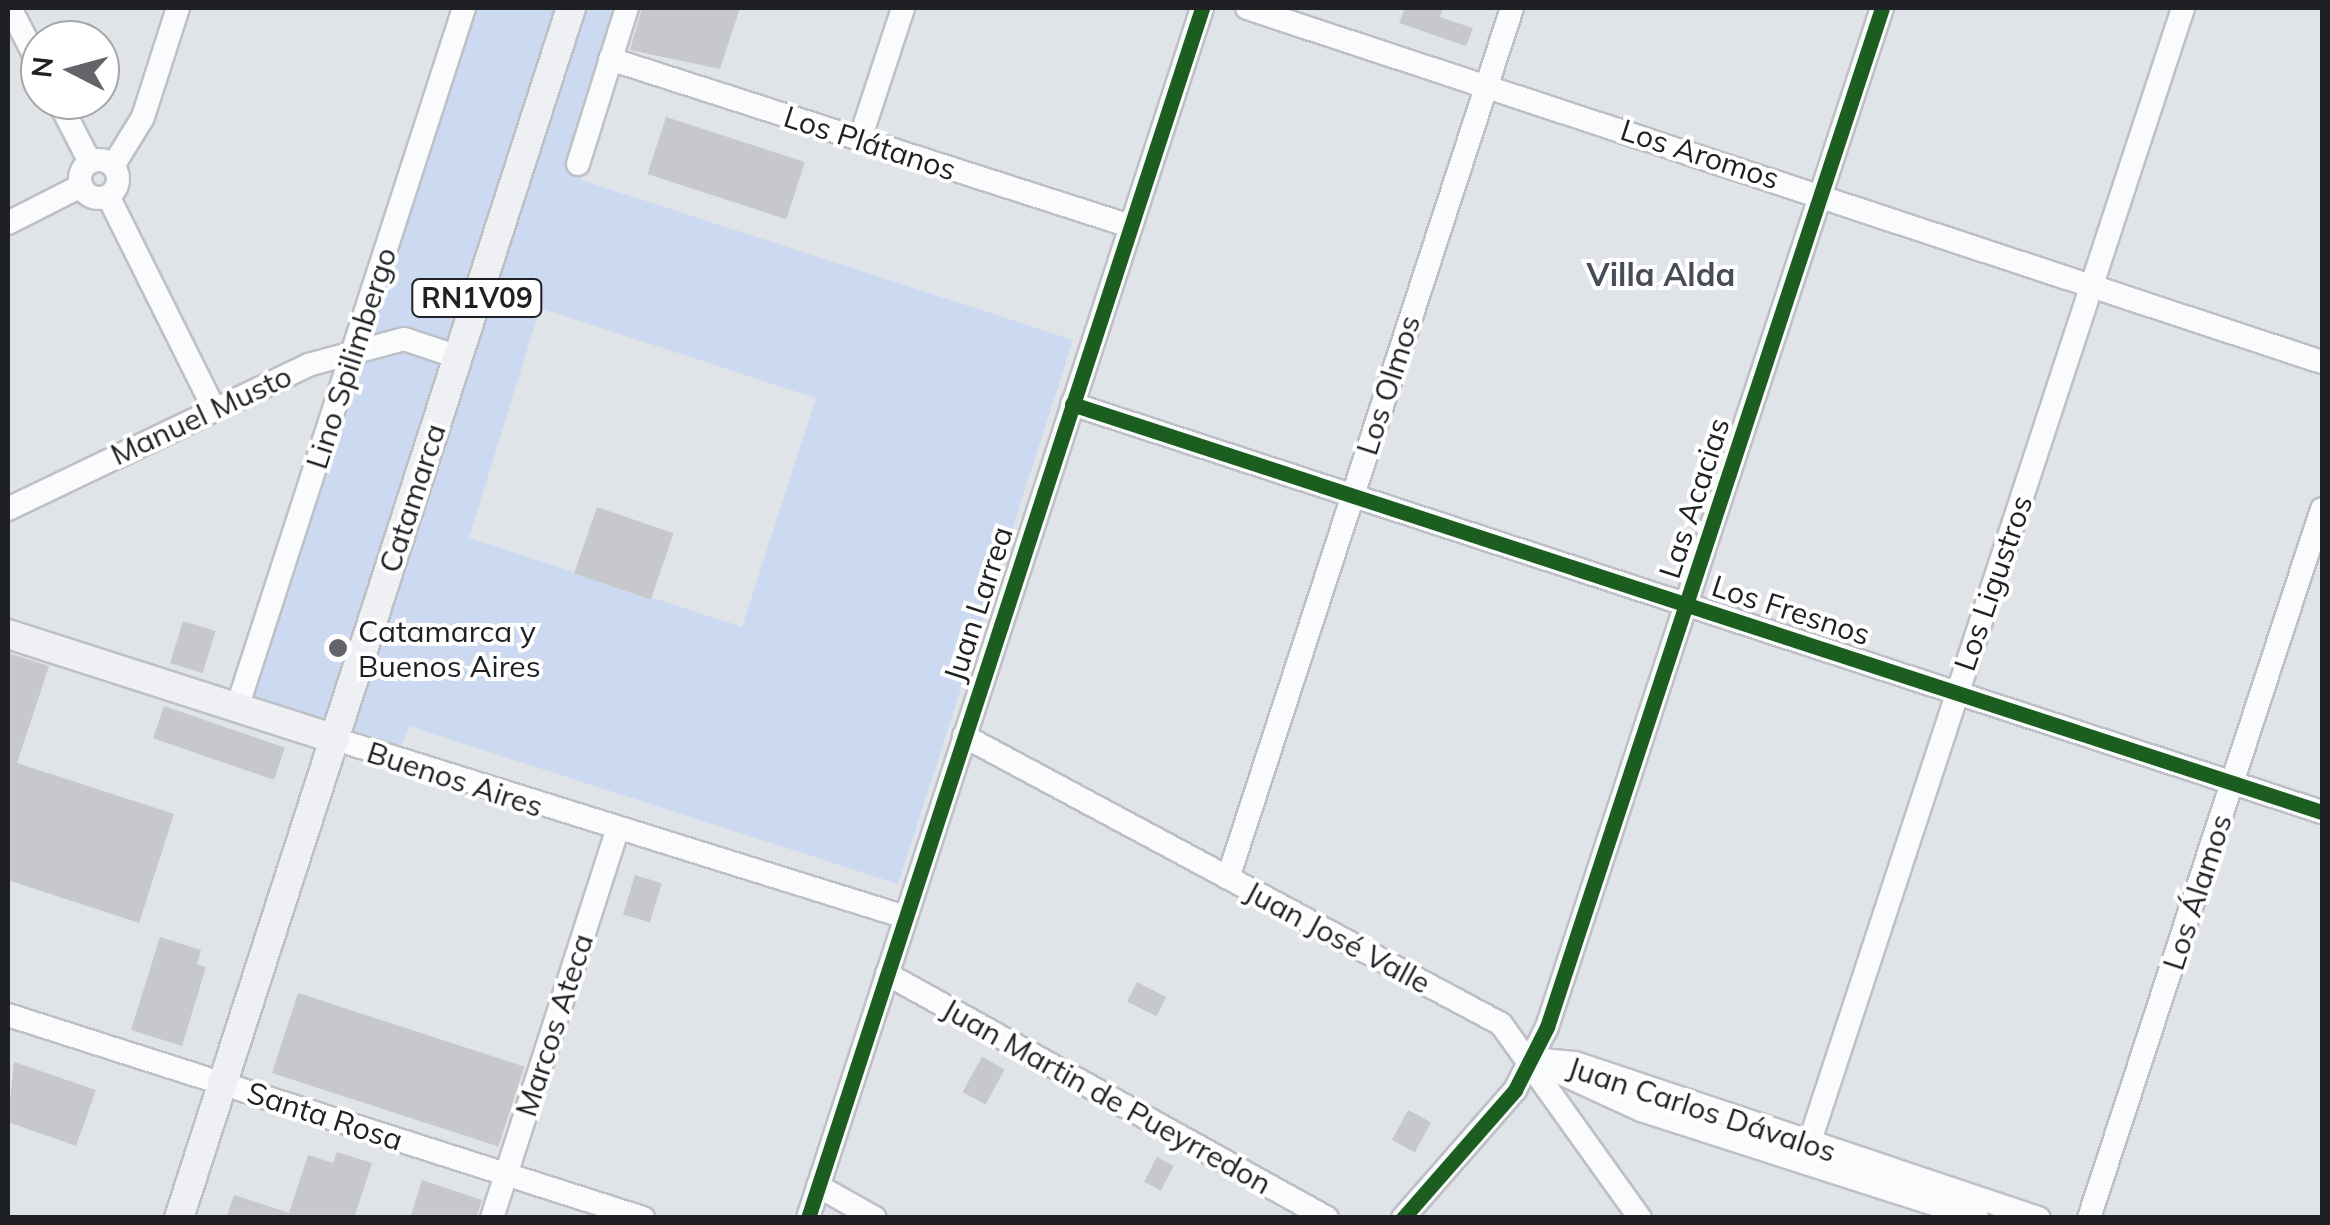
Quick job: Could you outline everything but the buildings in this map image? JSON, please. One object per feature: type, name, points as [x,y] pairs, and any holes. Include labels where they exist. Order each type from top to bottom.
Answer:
[{"type":"main road","name":"Catamarca","points":[[180,1218],[571,8]]},
{"type":"main road","name":"Buenos Aires","points":[[8,634],[334,739]]},
{"type":"street","points":[[8,222],[81,186],[143,117],[178,8]]},
{"type":"street","name":"Lino Spilimbergo","points":[[237,708],[464,8]]},
{"type":"street","points":[[578,164],[627,8]]},
{"type":"street","points":[[860,139],[903,8]]},
{"type":"street","name":"Juan Larrea","points":[[808,1218],[1202,8]]},
{"type":"street","name":"Los Aromos","points":[[1247,8],[1486,83],[2322,362]]},
{"type":"street","name":"Los Olmos","points":[[1228,878],[1512,8]]},
{"type":"street","name":"Las Acacias","points":[[1403,1218],[1515,1090],[1531,1059],[1688,605],[1882,8]]},
{"type":"street","name":"Los Ligustros","points":[[1807,1152],[2183,8]]},
{"type":"street","name":"Los Plátanos","points":[[610,59],[1130,226]]},
{"type":"street","points":[[72,120],[118,182],[108,196]]},
{"type":"street","points":[[81,186],[108,196],[214,407]]},
{"type":"street","name":"Manuel Musto","points":[[8,509],[214,407],[355,349],[404,339],[458,357]]},
{"type":"street","name":"Los Fresnos","points":[[1072,404],[2322,812]]},
{"type":"street","name":"Los Álamos","points":[[2089,1218],[2322,509]]},
{"type":"street","name":"Juan José Valle","points":[[964,736],[1501,1024],[1531,1059],[1554,1106],[1640,1218]]},
{"type":"street","name":"Buenos Aires","points":[[334,739],[617,832],[905,918]]},
{"type":"street","name":"Marcos Ateca","points":[[492,1218],[617,832]]},
{"type":"street","name":"Juan Martin de Pueyrredon","points":[[887,974],[1327,1218]]},
{"type":"street","name":"Santa Rosa","points":[[8,1015],[642,1218]]},
{"type":"street","name":"Juan Carlos Dávalos","points":[[1531,1059],[1574,1063],[1977,1218]]},
{"type":"street","name":"Juan Carlos Dávalos","points":[[1807,1152],[2039,1218]]},
{"type":"street","points":[[818,1186],[875,1218]]},
{"type":"shaded area","points":[[464,8],[627,8],[578,164],[581,180],[1073,340],[898,884],[409,726],[396,759],[237,708]],"holes":[[[540,308],[816,398],[742,627],[469,538]]]},
{"type":"cycle path","points":[[808,1218],[1202,8]]},
{"type":"cycle path","points":[[1403,1218],[1515,1090],[1547,1027],[1882,8]]},
{"type":"cycle path","points":[[1072,404],[2322,812]]},
{"type":"place","name":"Catamarca y Buenos Aires","points":[[338,648]]},
{"type":"district","name":"Villa Alda","points":[[1661,274]]}]
